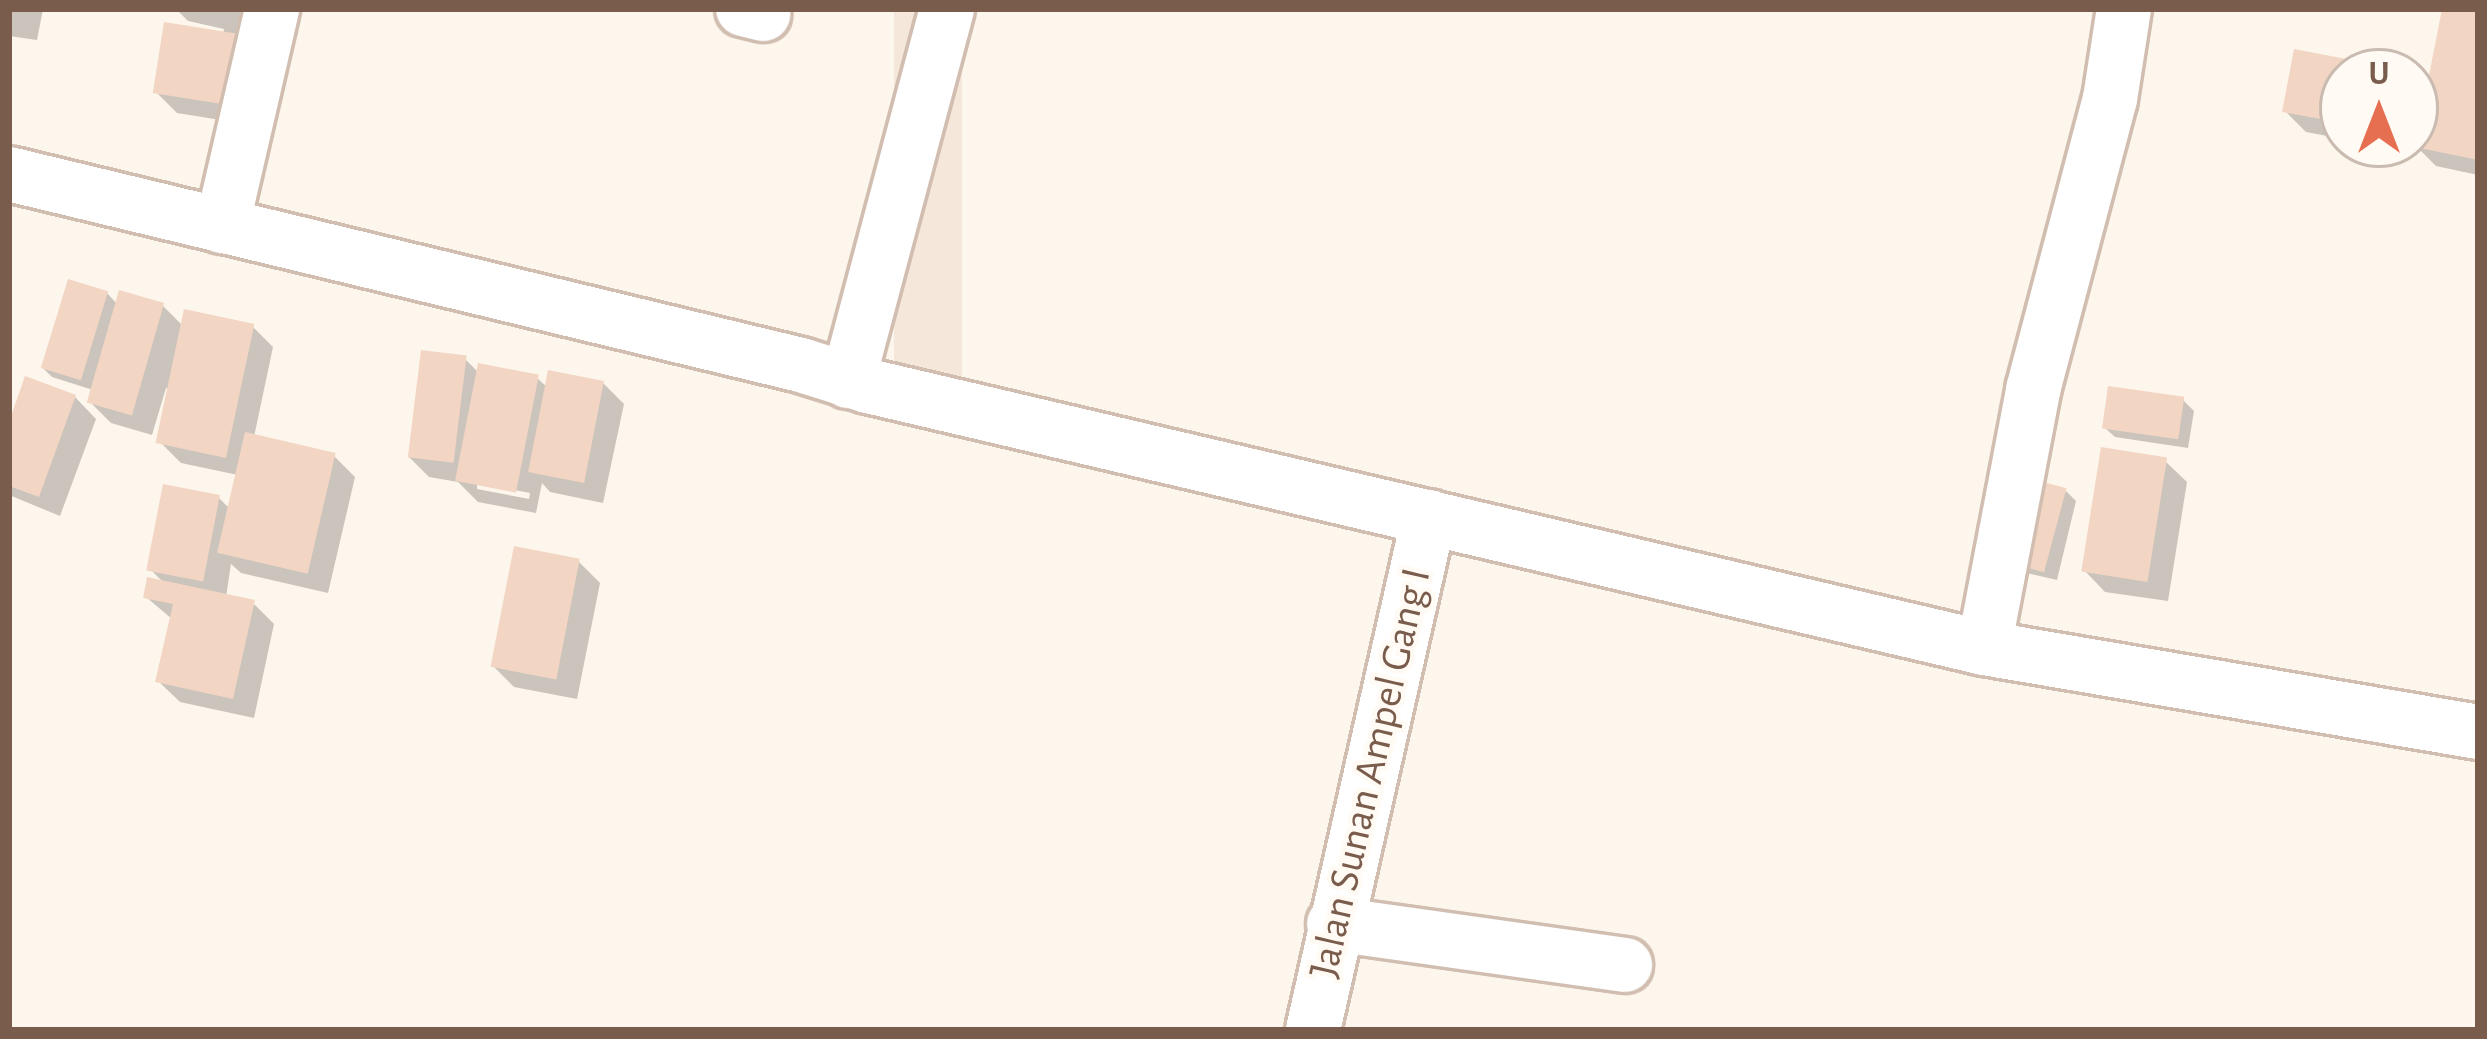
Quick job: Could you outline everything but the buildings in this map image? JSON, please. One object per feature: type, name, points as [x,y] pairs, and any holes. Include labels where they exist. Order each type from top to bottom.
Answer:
[{"type":"street","points":[[222,226],[272,9]]},
{"type":"street","points":[[848,380],[947,9]]},
{"type":"street","points":[[1984,648],[2033,390],[2110,99],[2124,9]]},
{"type":"street","points":[[9,174],[848,380],[1984,648],[2478,732]]},
{"type":"street","name":"Jalan Sunan Ampel Gang I","points":[[1313,1030],[1429,517]]},
{"type":"street","points":[[1334,925],[1624,965]]},
{"type":"shaded area","points":[[894,9],[962,9],[962,377],[894,377]]}]
